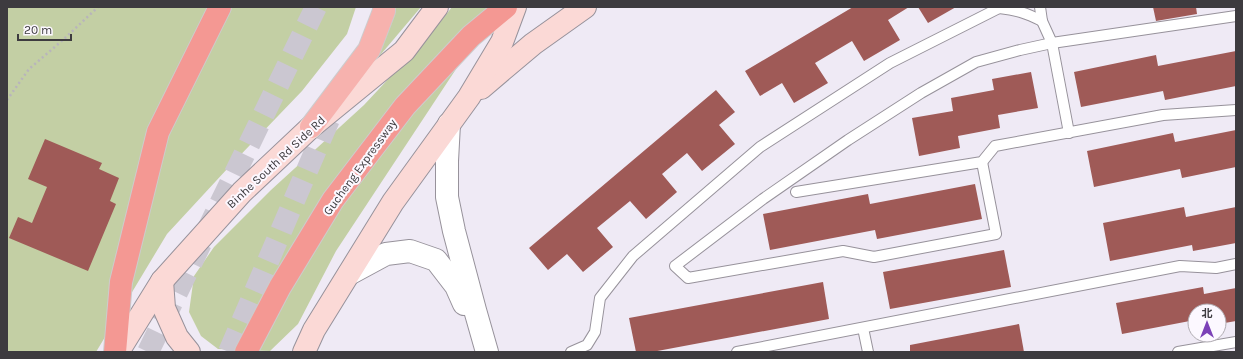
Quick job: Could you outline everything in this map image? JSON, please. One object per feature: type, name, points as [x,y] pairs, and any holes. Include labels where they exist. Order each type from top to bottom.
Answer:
[{"type":"highway","points":[[115,352],[121,282],[158,132],[220,7]]},
{"type":"highway","name":"Gucheng Expressway","points":[[246,352],[280,287],[333,200],[405,106],[471,36],[506,7]]},
{"type":"main road","points":[[311,127],[369,50],[384,11],[384,7]]},
{"type":"main road","name":"Binhe South Rd Side Rd","points":[[118,352],[162,282],[242,192],[311,127],[404,50],[437,7]]},
{"type":"main road","points":[[304,352],[314,330],[393,202],[469,97],[502,42],[515,7]]},
{"type":"main road","points":[[469,97],[533,44],[585,7]]},
{"type":"main road","points":[[162,282],[164,308],[177,336],[189,352]]},
{"type":"main road","points":[[288,352],[314,330]]},
{"type":"street","points":[[449,124],[447,197],[480,352]]},
{"type":"street","points":[[349,274],[386,254],[410,251],[436,260],[456,286],[471,311],[487,352]]},
{"type":"lane","points":[[1040,7],[1042,21],[1052,43],[1068,133]]},
{"type":"lane","points":[[571,352],[587,345],[595,332],[600,298],[633,256],[760,147],[890,63],[1000,8],[1015,9],[1042,21]]},
{"type":"lane","points":[[982,162],[996,234],[874,257],[843,251],[688,278],[675,266],[763,199],[848,140],[921,93],[976,62],[1052,43],[1236,16]]},
{"type":"lane","points":[[796,192],[982,162],[995,146],[1163,116],[1236,110]]},
{"type":"lane","points":[[737,352],[1180,266],[1216,268],[1236,264]]},
{"type":"lane","points":[[863,328],[868,352]]},
{"type":"lane","points":[[1178,352],[1236,342]]},
{"type":"path","points":[[7,100],[29,69],[98,7]]},
{"type":"green space","points":[[7,7],[356,7],[347,34],[302,91],[167,234],[96,352],[7,352]]},
{"type":"green space","points":[[394,7],[421,7],[371,66]]},
{"type":"green space","points":[[452,7],[497,7],[336,251],[298,324],[270,351],[218,349],[201,336],[189,312],[194,276],[214,247],[271,190],[364,105],[434,30]]},
{"type":"building","points":[[853,7],[909,7],[888,20],[900,40],[864,61],[852,41],[815,63],[828,83],[794,103],[782,83],[760,96],[745,71]]},
{"type":"building","points":[[918,7],[956,7],[928,23]]},
{"type":"building","points":[[1153,7],[1196,7],[1197,14],[1156,21]]},
{"type":"building","points":[[1236,51],[1236,86],[1165,100],[1163,91],[1081,107],[1074,72],[1156,55],[1158,66]]},
{"type":"building","points":[[1031,72],[1038,108],[998,115],[1000,128],[958,136],[960,148],[919,156],[912,118],[953,111],[951,98],[994,90],[992,79]]},
{"type":"building","points":[[716,90],[735,112],[719,125],[735,144],[702,171],[687,153],[662,174],[677,192],[646,219],[630,201],[597,228],[613,247],[583,272],[567,254],[548,270],[529,248]]},
{"type":"building","points":[[1236,130],[1236,167],[1182,178],[1180,169],[1094,187],[1087,151],[1173,133],[1175,142]]},
{"type":"building","points":[[45,139],[102,163],[99,169],[119,178],[110,201],[116,204],[88,271],[9,238],[18,217],[32,223],[47,187],[28,179]]},
{"type":"building","points":[[975,184],[982,219],[877,239],[875,230],[770,250],[763,214],[868,194],[870,204]]},
{"type":"building","points":[[1184,207],[1186,217],[1236,207],[1236,243],[1193,251],[1192,245],[1110,261],[1103,223]]},
{"type":"building","points":[[1004,250],[1011,287],[890,309],[883,272]]},
{"type":"building","points":[[823,282],[829,319],[652,352],[636,352],[629,318]]},
{"type":"building","points":[[1203,287],[1204,294],[1236,288],[1236,321],[1227,323],[1227,303],[1187,303],[1187,322],[1122,334],[1116,303]]},
{"type":"building","points":[[1019,324],[1024,352],[910,352],[910,345]]},
{"type":"tunnel","points":[[148,352],[316,7]]},
{"type":"tunnel","points":[[229,352],[336,103]]}]
